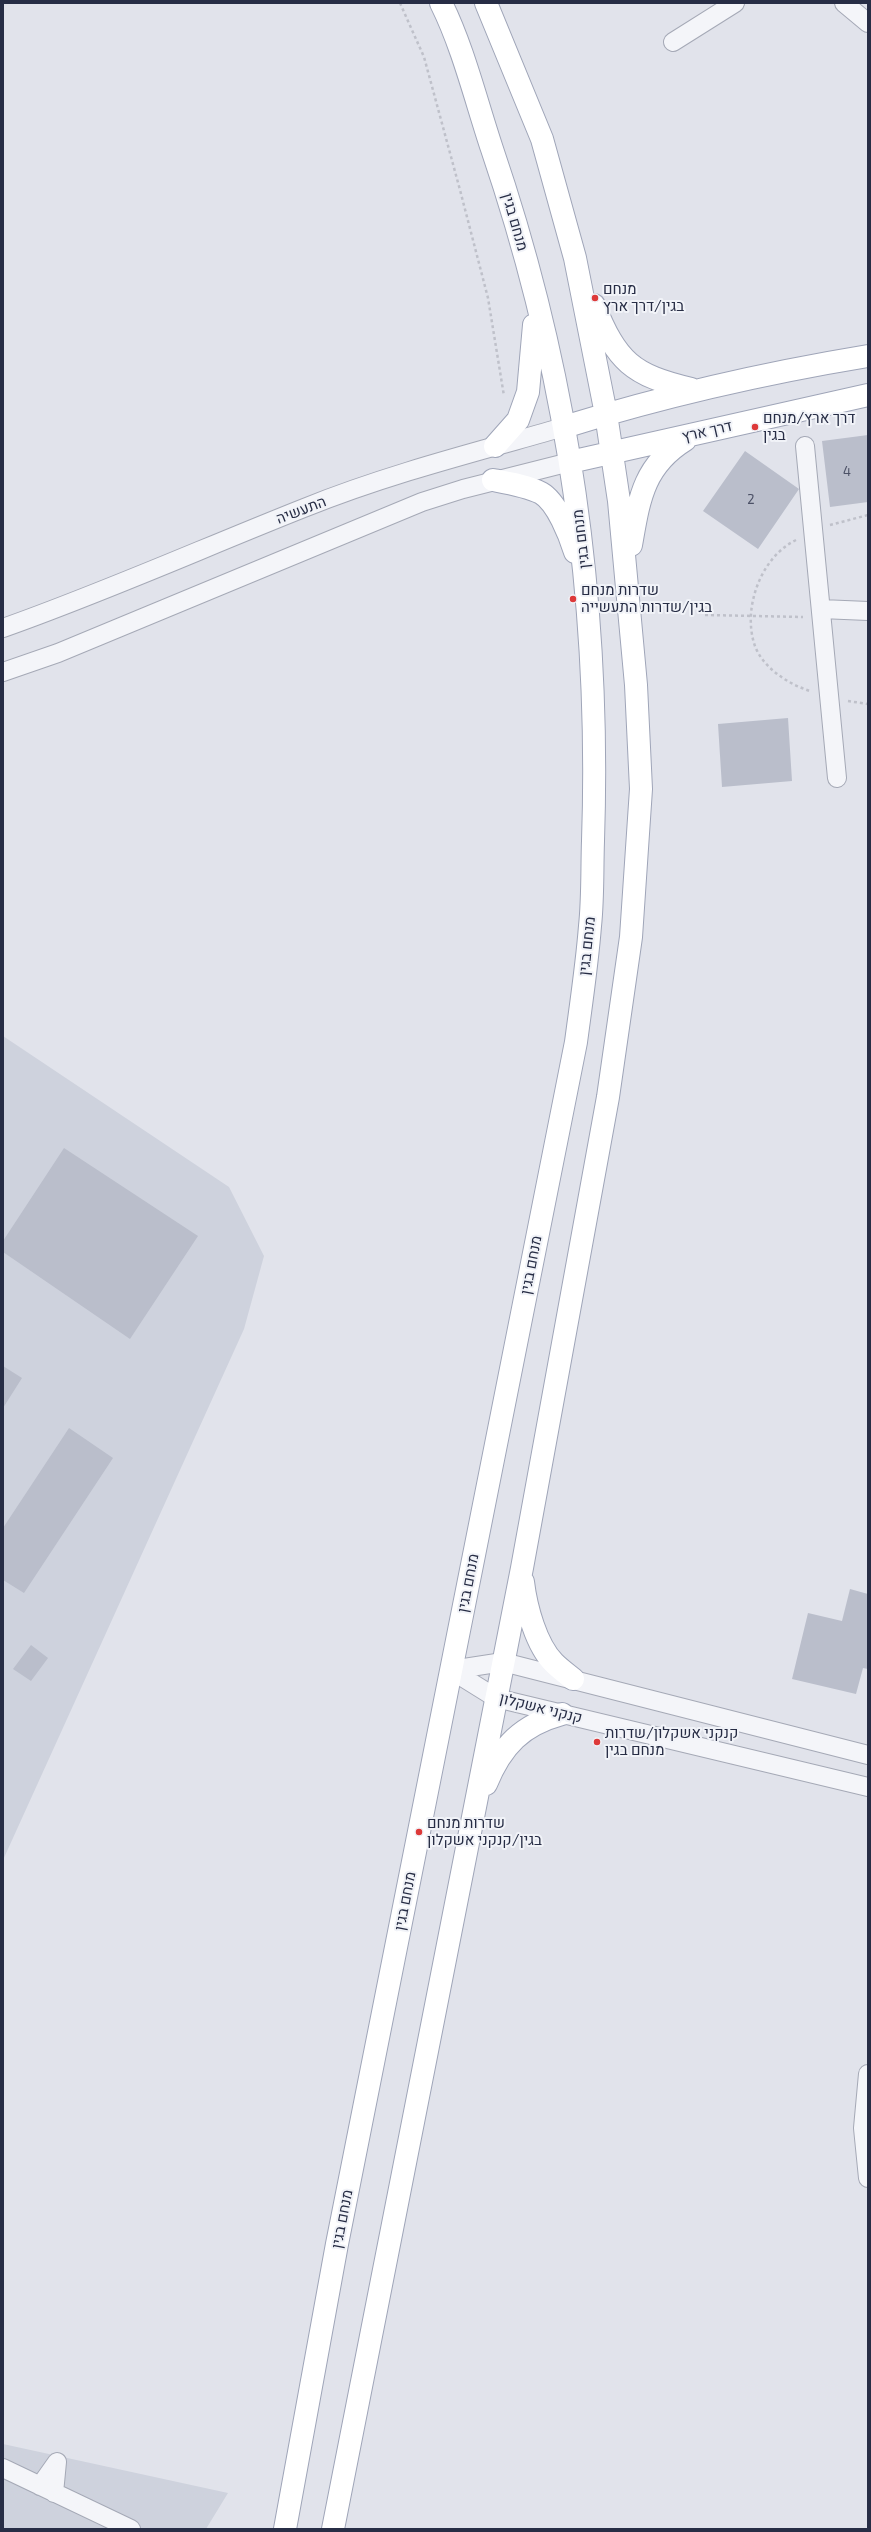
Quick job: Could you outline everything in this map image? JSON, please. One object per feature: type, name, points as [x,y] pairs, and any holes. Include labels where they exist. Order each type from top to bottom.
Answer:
[{"type":"main road","name":"מנחם בגין","points":[[285,2529],[337,2244],[579,1019],[590,926],[595,786],[591,638],[588,598],[570,462],[564,427],[529,272],[509,198],[447,15],[441,3]]},
{"type":"main road","points":[[333,2529],[522,1568],[608,1097],[631,937],[641,789],[636,685],[627,572],[606,414],[575,258],[542,139],[486,3]]},
{"type":"main road","points":[[575,258],[604,330],[619,354],[639,373],[662,382],[694,390]]},
{"type":"main road","points":[[495,446],[518,420],[528,392],[535,335],[529,272]]},
{"type":"main road","points":[[606,414],[694,390],[787,369],[868,356]]},
{"type":"main road","name":"דרך ארץ","points":[[570,462],[612,454],[695,433],[868,395]]},
{"type":"main road","name":"התעשיה","points":[[564,427],[606,414]]},
{"type":"main road","points":[[627,572],[637,514],[645,484],[657,462],[670,450],[695,433]]},
{"type":"main road","points":[[493,480],[516,484],[542,494],[554,508],[570,537],[588,598]]},
{"type":"main road","points":[[522,1568],[526,1603],[538,1636],[553,1662],[573,1679]]},
{"type":"main road","points":[[473,1819],[489,1779],[503,1753],[521,1732],[540,1720],[562,1714]]},
{"type":"street","points":[[672,42],[735,3]]},
{"type":"street","points":[[844,3],[868,23]]},
{"type":"street","name":"התעשיה","points":[[3,628],[171,563],[312,505],[407,470],[564,427]]},
{"type":"street","points":[[805,446],[837,778]]},
{"type":"street","points":[[3,672],[58,653],[422,502],[493,480],[570,462]]},
{"type":"street","points":[[821,613],[868,611]]},
{"type":"street","points":[[451,1670],[503,1662],[868,1755]]},
{"type":"street","name":"קנקני אשקלון","points":[[451,1670],[496,1698],[868,1787]]},
{"type":"street","points":[[868,2074],[863,2128],[868,2178]]},
{"type":"street","points":[[47,2489],[59,2457]]},
{"type":"street","points":[[3,2468],[131,2529]]},
{"type":"path","points":[[400,3],[424,57],[460,190],[488,298],[505,397]]},
{"type":"path","points":[[868,515],[813,531],[793,541],[771,561],[760,578],[752,600],[751,617],[754,644],[765,663],[800,688],[830,698],[868,704]]},
{"type":"path","points":[[705,615],[751,617],[821,613]]},
{"type":"shaded area","points":[[3,1036],[229,1187],[264,1256],[244,1329],[3,1860]]},
{"type":"shaded area","points":[[3,2444],[228,2493],[206,2529],[3,2529]]},
{"type":"building","points":[[868,435],[868,502],[830,507],[822,441]]},
{"type":"building","points":[[745,451],[799,489],[758,549],[703,511]]},
{"type":"building","points":[[788,718],[792,781],[722,787],[718,724]]},
{"type":"building","points":[[64,1148],[198,1236],[130,1339],[3,1252],[3,1241]]},
{"type":"building","points":[[3,1366],[22,1378],[3,1408]]},
{"type":"building","points":[[69,1428],[113,1458],[24,1593],[3,1580],[3,1528]]},
{"type":"building","points":[[850,1589],[868,1594],[868,1669],[863,1668],[856,1694],[792,1679],[808,1613],[842,1621]]},
{"type":"building","points":[[31,1645],[48,1658],[31,1681],[13,1669]]},
{"type":"place","name":"מנחם בגין/דרך ארץ","points":[[595,298]]},
{"type":"place","name":"דרך ארץ/מנחם בגין","points":[[755,427]]},
{"type":"place","name":"שדרות מנחם בגין/שדרות התעשייה","points":[[573,599]]},
{"type":"place","name":"קנקני אשקלון/שדרות מנחם בגין","points":[[597,1742]]},
{"type":"place","name":"שדרות מנחם בגין/קנקני אשקלון","points":[[419,1832]]}]
